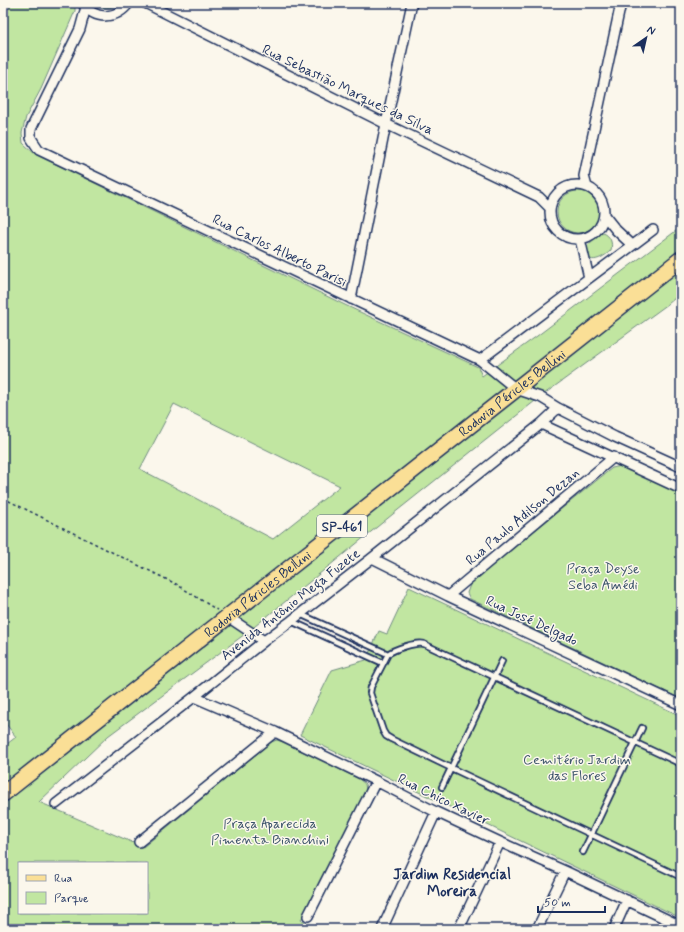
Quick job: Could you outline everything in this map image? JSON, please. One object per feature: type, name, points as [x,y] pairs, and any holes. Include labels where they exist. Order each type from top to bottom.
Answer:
[{"type":"main road","name":"Rodovia Péricles Bellini","points":[[3,794],[681,260]]},
{"type":"street","points":[[80,29],[84,5],[97,14],[106,16],[123,10],[129,3]]},
{"type":"street","name":"Rua Sebastião Marques da Silva","points":[[129,3],[145,4],[386,124],[539,197],[550,208]]},
{"type":"street","points":[[351,299],[412,3]]},
{"type":"street","points":[[587,187],[584,176],[621,3]]},
{"type":"street","points":[[80,29],[97,14]]},
{"type":"street","name":"Rua Carlos Alberto Parisi","points":[[80,29],[31,129],[31,138],[39,150],[480,360],[516,389]]},
{"type":"street","points":[[576,185],[584,176]]},
{"type":"street","points":[[604,215],[601,224],[596,231],[588,236],[570,238],[561,234],[554,227],[550,218],[550,208],[554,196],[564,188],[576,185],[587,187],[597,194],[602,204],[604,215],[632,246]]},
{"type":"street","name":"Rua Sebastião Marques da Silva","points":[[539,197],[554,196]]},
{"type":"street","points":[[480,360],[652,230]]},
{"type":"street","points":[[580,238],[589,278]]},
{"type":"street","points":[[516,389],[540,397],[558,408],[615,437],[681,467]]},
{"type":"street","name":"Avenida Antônio Mega Fuzete","points":[[56,804],[372,558],[541,424],[558,408]]},
{"type":"street","points":[[541,424],[681,489]]},
{"type":"street","name":"Rua Paulo Adilson Dezan","points":[[448,596],[614,457]]},
{"type":"street","name":"Rua José Delgado","points":[[372,558],[448,596],[681,705]]},
{"type":"street","points":[[228,617],[264,641]]},
{"type":"street","name":"Rua Chico Xavier","points":[[194,697],[275,732],[436,812],[681,926]]},
{"type":"street","points":[[139,842],[275,732]]},
{"type":"street","points":[[308,916],[376,781]]},
{"type":"street","points":[[382,929],[436,812]]},
{"type":"street","points":[[459,929],[500,842]]},
{"type":"street","points":[[537,929],[565,871]]},
{"type":"street","points":[[614,929],[627,900]]},
{"type":"lane","points":[[300,614],[388,654]]},
{"type":"lane","points":[[291,621],[383,663]]},
{"type":"lane","points":[[681,764],[421,643],[392,651],[388,654],[371,688],[370,693],[386,736],[681,877]]},
{"type":"lane","points":[[442,787],[502,661]]},
{"type":"lane","points":[[583,852],[642,728]]},
{"type":"path","points":[[3,498],[176,584],[228,617]]},
{"type":"green space","name":"Praça Aparecida Pimenta Bianchini","points":[[3,3],[73,3],[75,5],[75,11],[41,89],[26,117],[22,133],[23,143],[35,154],[347,306],[478,367],[482,376],[681,227],[681,293],[540,397],[249,631],[108,736],[39,802],[143,847],[271,742],[277,740],[283,742],[359,779],[365,784],[366,790],[301,920],[317,929],[3,929],[3,747],[16,737],[3,720]],"holes":[[[174,404],[340,486],[273,539],[140,469]]]},
{"type":"green space","points":[[93,3],[119,3],[113,7],[106,8],[100,7]]},
{"type":"green space","points":[[578,191],[593,197],[599,212],[593,227],[578,233],[563,227],[557,212],[563,197]]},
{"type":"green space","points":[[603,233],[610,240],[612,245],[611,250],[606,255],[598,259],[594,260],[588,258],[585,247]]},
{"type":"green space","name":"Praça Deyse Seba Amédi","points":[[621,466],[681,494],[681,699],[470,599],[467,593],[471,582],[612,468]]},
{"type":"green space","name":"Cemitério Jardim das Flores","points":[[409,587],[681,716],[681,918],[300,735],[332,670],[366,660],[379,631],[387,634]]},
{"type":"district","name":"Jardim Residencial Moreira","points":[[452,882]]}]
